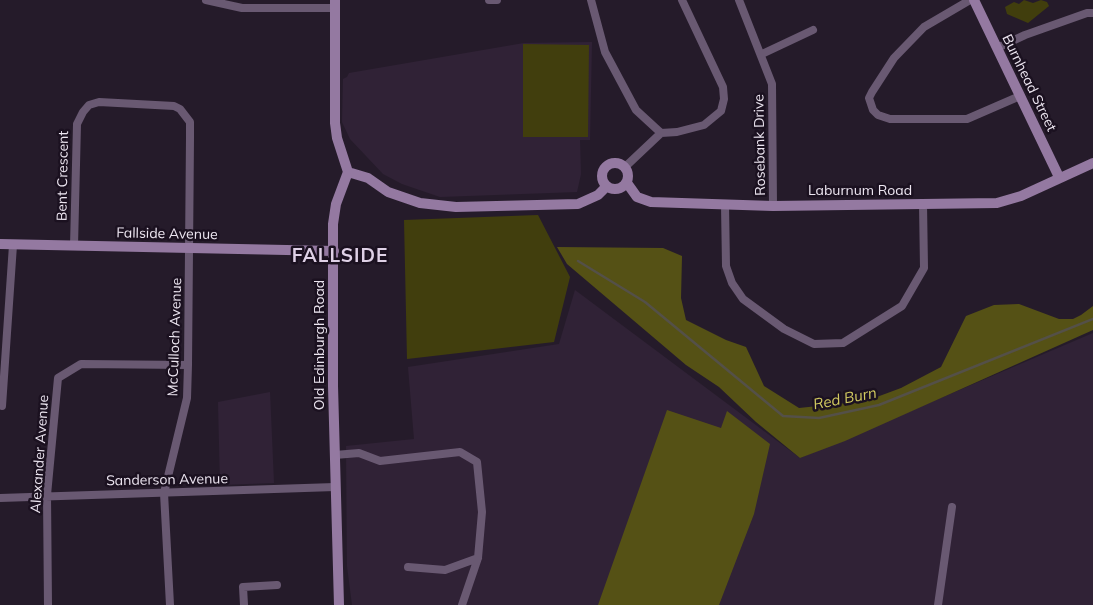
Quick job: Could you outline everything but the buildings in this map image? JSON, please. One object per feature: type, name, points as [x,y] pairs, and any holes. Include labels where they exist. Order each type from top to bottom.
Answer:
[{"type":"street","points":[[206,0],[242,8],[335,4],[335,123],[337,138],[348,172],[368,178],[388,192],[420,203],[456,207],[578,204],[598,195],[607,186]]},
{"type":"street","points":[[489,0],[497,0]]},
{"type":"street","points":[[591,0],[605,52],[636,110],[661,133]]},
{"type":"street","points":[[625,167],[661,133],[677,132],[704,125],[722,111],[723,87],[682,0]]},
{"type":"street","name":"Rosebank Drive","points":[[739,0],[762,54],[772,84],[773,206]]},
{"type":"street","points":[[970,0],[924,28],[894,58],[872,92],[870,98],[873,110],[878,115],[890,119],[967,119],[1020,96]]},
{"type":"street","name":"Burnhead Street","points":[[974,0],[1060,177]]},
{"type":"street","points":[[997,48],[1025,35],[1087,13],[1093,13]]},
{"type":"street","points":[[762,54],[813,30]]},
{"type":"street","name":"Bent Crescent","points":[[74,246],[77,124],[89,105],[99,102],[174,106],[186,115],[190,122],[190,248]]},
{"type":"street","points":[[618,163],[625,167],[628,175],[627,183],[618,189],[607,186],[602,177],[607,166],[618,163]]},
{"type":"street","name":"Laburnum Road","points":[[627,183],[638,197],[651,202],[725,206],[997,203],[1021,196],[1093,163]]},
{"type":"street","name":"Old Edinburgh Road","points":[[339,605],[333,386],[333,224],[336,204],[348,172]]},
{"type":"street","points":[[725,206],[726,266],[732,283],[743,299],[784,329],[814,344],[843,343],[902,306],[924,268],[923,204]]},
{"type":"street","name":"Fallside Avenue","points":[[0,244],[334,250]]},
{"type":"street","points":[[2,406],[13,245]]},
{"type":"street","name":"McCulloch Avenue","points":[[170,605],[164,494],[187,398],[190,248]]},
{"type":"street","points":[[0,310],[9,311]]},
{"type":"street","name":"Alexander Avenue","points":[[48,605],[47,495],[58,378],[81,364],[188,364]]},
{"type":"street","points":[[335,455],[359,453],[380,461],[460,452],[477,462],[482,512],[478,558],[462,605]]},
{"type":"street","name":"Sanderson Avenue","points":[[0,498],[335,487]]},
{"type":"street","points":[[938,605],[952,507]]},
{"type":"street","points":[[408,567],[445,570],[478,558]]},
{"type":"street","points":[[244,605],[243,587],[277,585]]},
{"type":"shaded area","points":[[1024,0],[1033,3],[1041,0],[1047,2],[1049,6],[1028,23],[1007,14],[1005,7],[1014,2],[1019,4]]},
{"type":"shaded area","points":[[592,42],[590,140],[580,140],[581,174],[577,192],[440,197],[402,184],[383,174],[350,139],[342,122],[343,79],[349,73],[524,43]]},
{"type":"shaded area","points":[[523,44],[589,45],[588,137],[523,137]]},
{"type":"shaded area","points":[[538,215],[570,277],[554,342],[407,359],[404,220]]},
{"type":"shaded area","points":[[557,247],[663,248],[682,256],[681,298],[686,320],[726,340],[746,347],[764,386],[799,408],[866,401],[901,388],[941,367],[966,316],[994,305],[1019,304],[1059,319],[1073,319],[1093,306],[1093,330],[845,441],[800,458],[756,422],[719,387],[686,365],[567,264]]},
{"type":"shaded area","points":[[575,290],[800,458],[1093,333],[1093,605],[352,605],[347,566],[346,446],[414,439],[408,367],[559,344]]},
{"type":"shaded area","points":[[270,392],[274,483],[220,485],[218,402]]},
{"type":"shaded area","points":[[667,410],[721,428],[727,411],[770,444],[754,514],[719,605],[598,605]]},
{"type":"waterway","name":"Red Burn","points":[[578,261],[645,302],[783,416],[819,418],[879,405],[1093,319]]},
{"type":"district","name":"FALLSIDE","points":[[340,256]]}]
